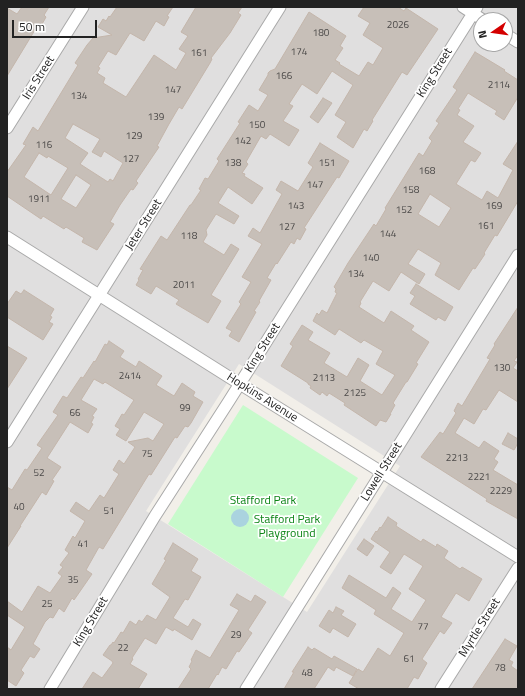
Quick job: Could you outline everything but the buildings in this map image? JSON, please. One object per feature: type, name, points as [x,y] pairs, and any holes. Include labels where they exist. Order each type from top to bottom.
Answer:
[{"type":"street","name":"Iris Street","points":[[7,128],[83,7]]},
{"type":"street","name":"Jeter Street","points":[[7,442],[280,7]]},
{"type":"street","points":[[463,7],[475,10]]},
{"type":"street","name":"King Street","points":[[50,689],[163,504],[475,10]]},
{"type":"street","name":"Hopkins Avenue","points":[[7,237],[518,557]]},
{"type":"street","name":"Lowell Street","points":[[246,689],[518,255]]},
{"type":"street","name":"Myrtle Street","points":[[442,689],[518,568]]},
{"type":"shaded area","points":[[7,7],[518,7],[518,689],[7,689]],"holes":[[[239,364],[400,466],[307,612],[146,511]]]},
{"type":"green space","name":"Stafford Park","points":[[243,405],[358,478],[283,597],[168,524]]},
{"type":"water","points":[[240,509],[246,512],[249,518],[246,524],[240,527],[234,524],[231,518],[234,512]]},
{"type":"park label","name":"Stafford Park Playground","points":[[287,527]]}]
